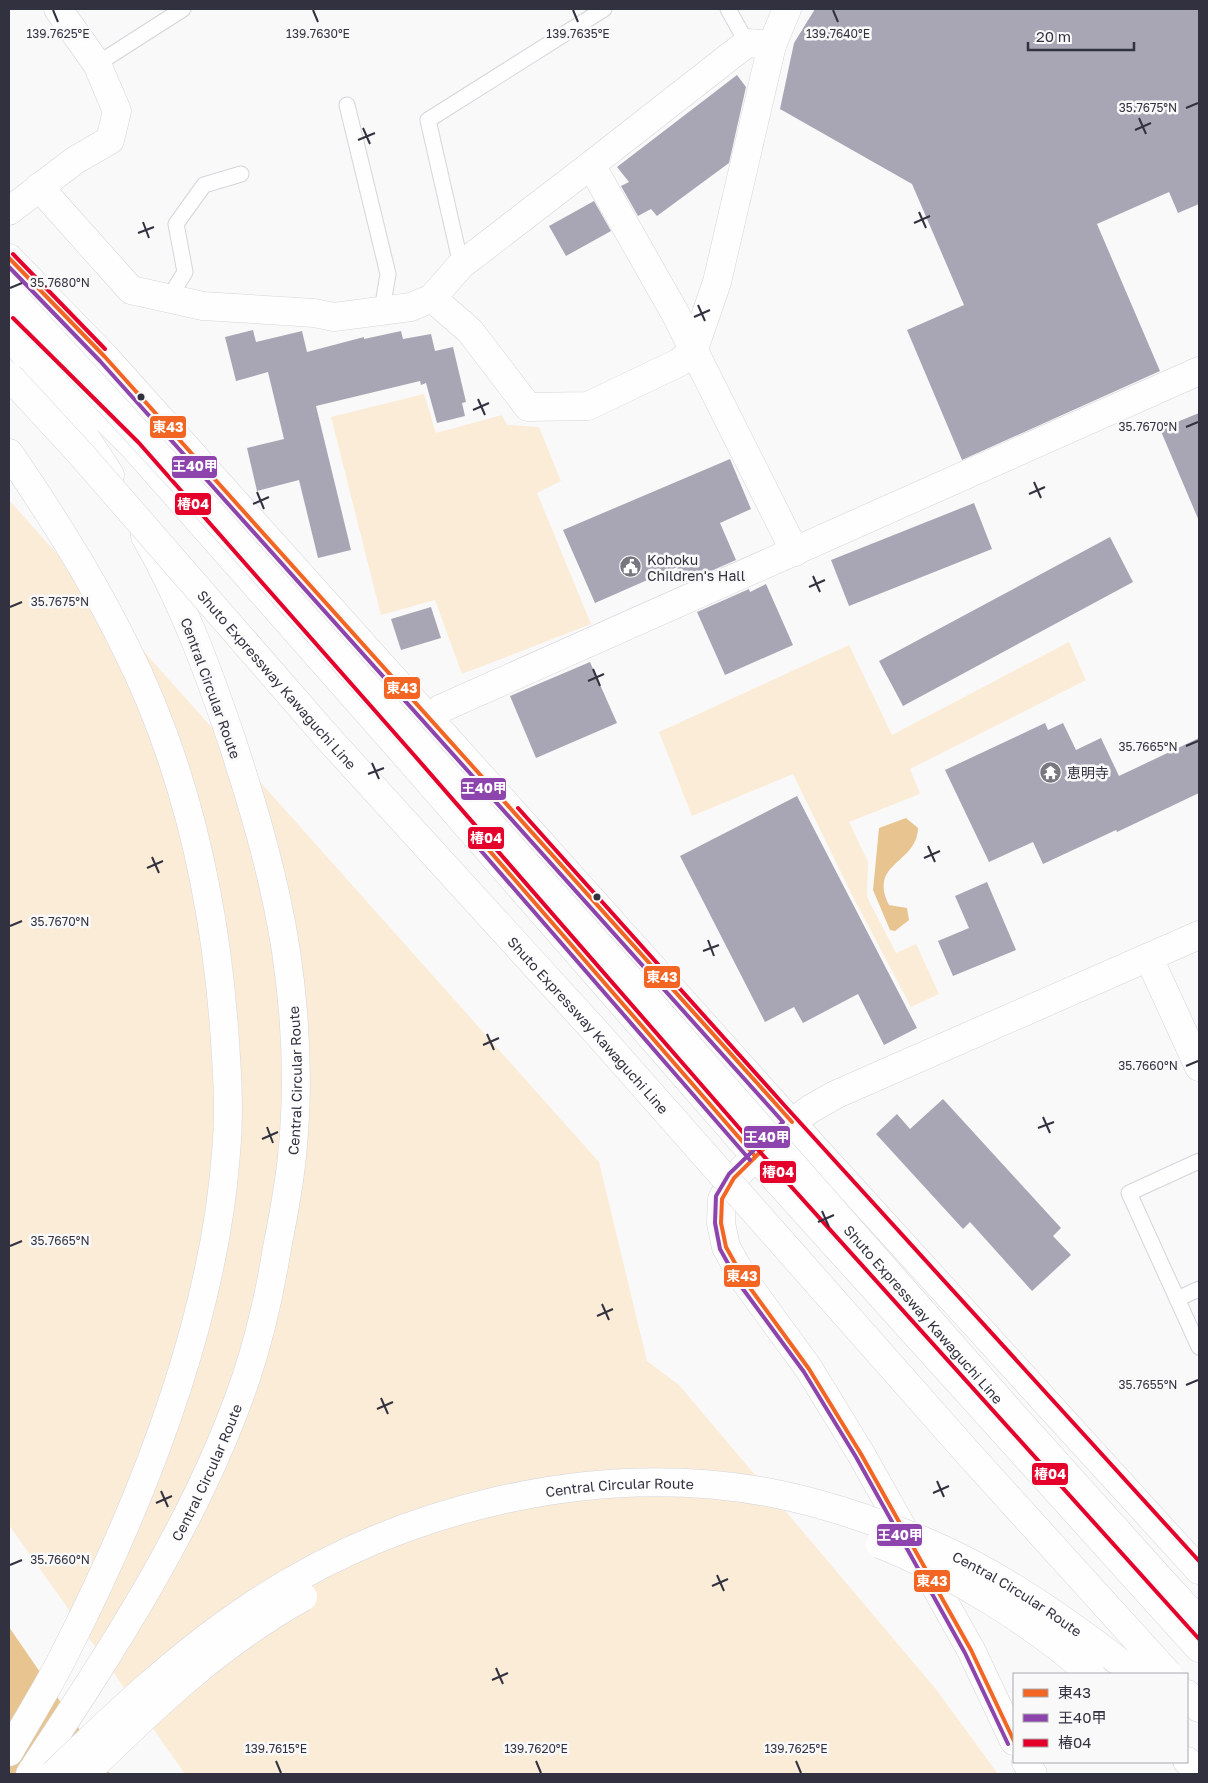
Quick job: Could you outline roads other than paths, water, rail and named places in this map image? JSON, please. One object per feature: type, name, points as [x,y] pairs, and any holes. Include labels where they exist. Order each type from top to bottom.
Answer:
[{"type":"main road","points":[[9,211],[39,186],[74,161],[110,140],[117,111],[97,64],[58,9]]},
{"type":"main road","points":[[39,186],[131,290],[203,306],[314,313],[334,317],[411,307],[432,298],[461,265],[591,166],[759,44],[787,9]]},
{"type":"main road","points":[[432,298],[470,331],[528,407],[588,406],[680,362],[694,349],[717,282],[759,44]]},
{"type":"main road","points":[[591,166],[694,349],[794,552]]},
{"type":"main road","points":[[9,258],[105,357],[792,1122],[1199,1570]]},
{"type":"main road","name":"Shuto Expressway Kawaguchi Line","points":[[9,293],[195,495],[601,947],[1006,1407],[1199,1621]]},
{"type":"main road","points":[[9,322],[134,447],[755,1156],[1199,1648]]},
{"type":"main road","name":"Central Circular Route","points":[[9,335],[30,360],[82,431],[117,486],[151,546],[196,640],[245,780],[265,849],[286,952],[292,1005],[295,1061],[292,1156],[284,1213],[262,1326],[243,1386],[200,1489],[150,1583],[87,1688],[30,1774]]},
{"type":"main road","points":[[409,759],[431,720],[440,709],[1199,371]]},
{"type":"main road","name":"Shuto Expressway Kawaguchi Line","points":[[9,376],[80,453],[328,738],[597,1033],[967,1452],[1167,1673]]},
{"type":"main road","points":[[9,452],[93,585],[125,646],[156,715],[184,796],[201,868],[214,937],[222,1003],[228,1110],[221,1197],[209,1266],[194,1327],[172,1402],[148,1469],[110,1560],[59,1664],[9,1752]]},
{"type":"main road","points":[[1013,1739],[972,1650],[861,1454],[809,1369],[745,1281],[726,1247],[721,1223],[722,1199],[734,1178],[755,1156],[792,1122],[836,1094],[1199,935]]},
{"type":"main road","points":[[1149,958],[1199,1067]]},
{"type":"main road","name":"Central Circular Route","points":[[54,1774],[132,1700],[190,1650],[245,1610],[298,1578],[356,1549],[415,1525],[480,1505],[525,1495],[579,1487],[639,1483],[728,1487],[800,1499],[873,1521],[948,1552],[995,1577],[1094,1642],[1134,1673]]},
{"type":"main road","name":"Central Circular Route","points":[[85,1774],[147,1713],[202,1665],[255,1627],[336,1579],[405,1547],[441,1534],[512,1515],[582,1505],[640,1501],[728,1504],[797,1517],[833,1527],[907,1555],[984,1596],[1090,1673]]},
{"type":"main road","points":[[1188,1695],[1199,1708]]},
{"type":"main road","points":[[1188,1716],[1199,1725]]},
{"type":"main road","points":[[1188,1762],[1199,1772]]},
{"type":"main road","points":[[1027,1763],[1033,1774]]},
{"type":"lane","points":[[97,64],[183,9]]},
{"type":"lane","points":[[461,265],[428,120],[604,9]]},
{"type":"lane","points":[[728,9],[759,44]]},
{"type":"lane","points":[[347,105],[388,274],[382,310]]},
{"type":"lane","points":[[169,298],[184,272],[176,224],[204,185],[241,174]]},
{"type":"lane","points":[[1199,1161],[1129,1193],[1199,1347]]},
{"type":"lane","points":[[1177,1299],[1199,1289]]},
{"type":"place","name":"Kohoku Children's Hall","points":[[631,567]]},
{"type":"place","name":"恵明寺","points":[[1051,772]]}]
